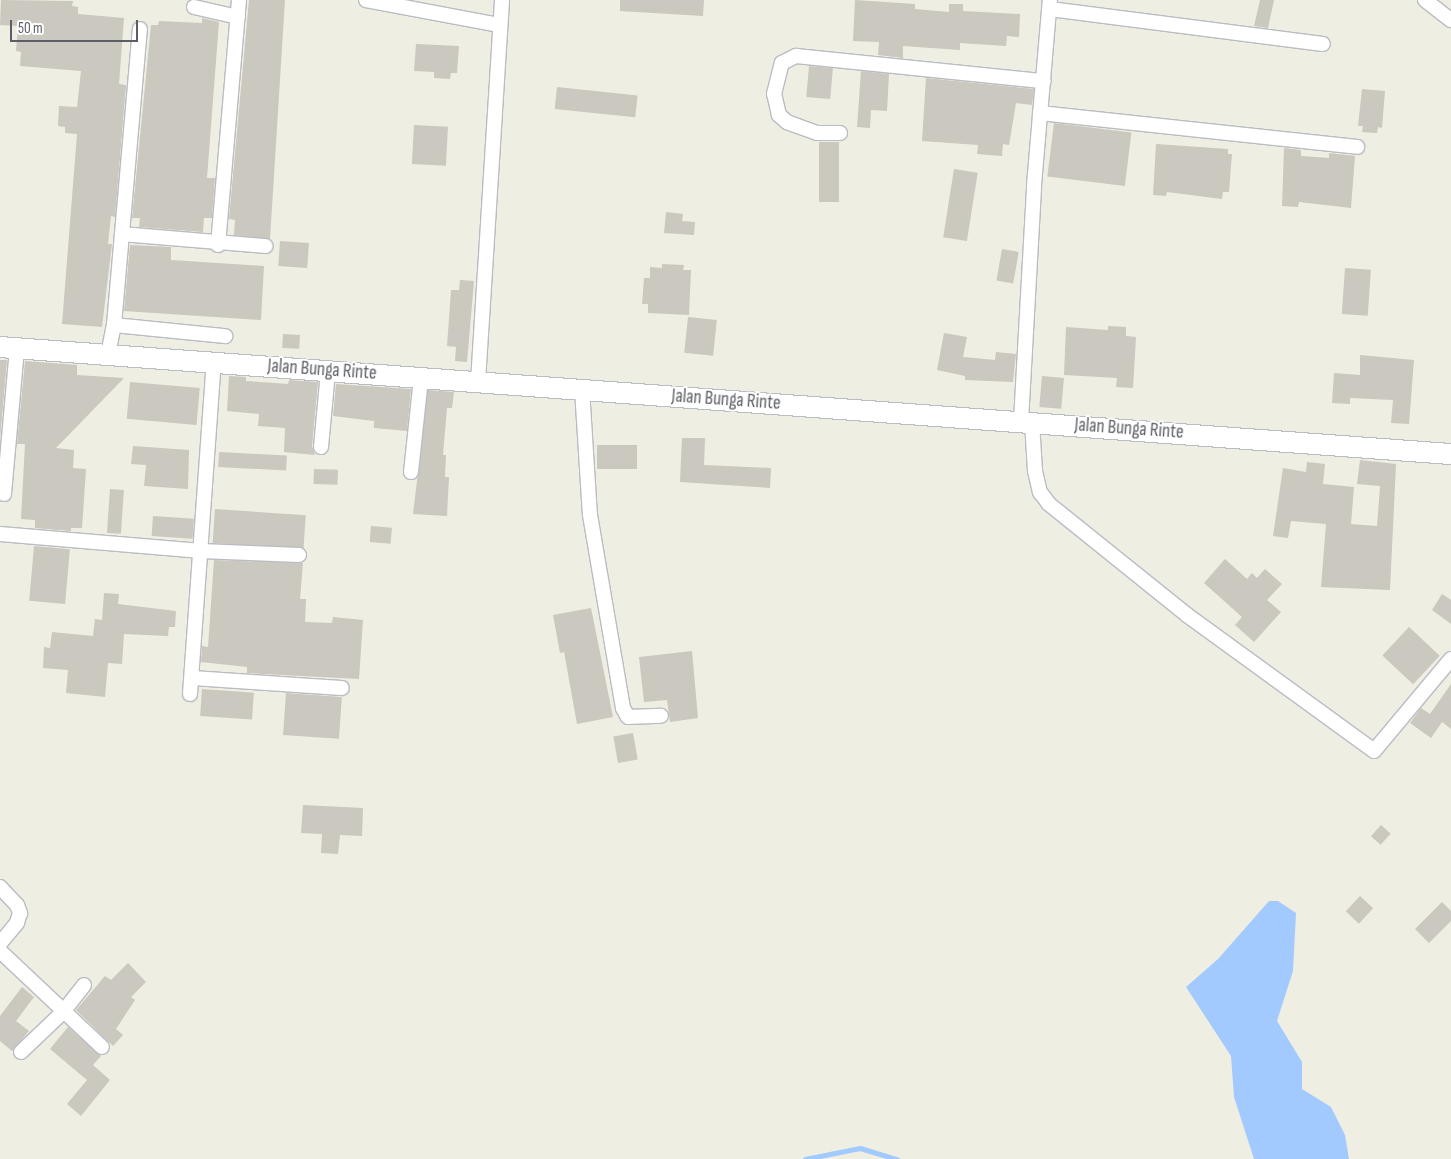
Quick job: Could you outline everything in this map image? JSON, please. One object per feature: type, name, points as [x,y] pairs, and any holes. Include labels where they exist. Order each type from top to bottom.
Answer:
[{"type":"street","points":[[218,244],[239,0]]},
{"type":"street","points":[[366,0],[500,25]]},
{"type":"street","points":[[478,382],[502,0]]},
{"type":"street","points":[[1425,0],[1451,20]]},
{"type":"street","points":[[1323,44],[1050,4],[1040,113],[1027,422],[1035,471],[1040,492],[1049,504],[1187,615],[1374,751],[1451,659]]},
{"type":"street","points":[[194,7],[238,16]]},
{"type":"street","points":[[108,355],[114,325],[140,29]]},
{"type":"street","points":[[840,133],[817,133],[787,122],[779,115],[774,94],[782,63],[796,56],[1044,81]]},
{"type":"street","points":[[1040,113],[1357,147]]},
{"type":"street","points":[[122,234],[218,244],[265,246]]},
{"type":"street","points":[[114,325],[225,336]]},
{"type":"street","points":[[4,494],[9,347]]},
{"type":"street","name":"Jalan Bunga Rinte","points":[[9,347],[1451,454]]},
{"type":"street","points":[[190,694],[214,362]]},
{"type":"street","points":[[321,448],[328,371]]},
{"type":"street","points":[[412,472],[422,378]]},
{"type":"street","points":[[582,389],[590,515],[623,708],[628,717],[661,716]]},
{"type":"street","points":[[0,534],[201,551],[299,555]]},
{"type":"street","points":[[192,678],[342,688]]},
{"type":"street","points":[[0,886],[17,905],[20,913],[17,923],[0,943]]},
{"type":"street","points":[[0,951],[102,1047]]},
{"type":"street","points":[[20,1052],[63,1012],[84,985]]},
{"type":"water","points":[[1269,901],[1278,901],[1296,913],[1293,971],[1277,1021],[1302,1062],[1302,1089],[1331,1107],[1345,1135],[1349,1159],[1254,1159],[1234,1097],[1231,1056],[1186,987],[1218,959]]},
{"type":"building","points":[[1,0],[73,1],[72,6],[78,7],[78,14],[124,18],[119,84],[126,85],[115,217],[111,216],[108,244],[112,244],[102,327],[62,324],[77,134],[65,133],[65,127],[58,126],[59,106],[77,107],[81,71],[20,66],[21,52],[16,51],[18,26],[0,25]]},
{"type":"building","points":[[249,0],[285,0],[270,239],[234,235],[235,220],[229,219]]},
{"type":"building","points":[[620,0],[704,0],[703,16],[620,11]]},
{"type":"building","points":[[855,0],[915,4],[915,9],[949,12],[949,4],[963,4],[963,11],[1020,14],[1019,37],[1007,36],[1006,46],[960,43],[960,50],[903,46],[903,58],[878,55],[879,42],[853,41]]},
{"type":"building","points":[[1260,0],[1274,0],[1268,28],[1254,26]]},
{"type":"building","points":[[202,18],[219,22],[207,178],[215,178],[212,218],[204,218],[203,232],[139,227],[140,218],[132,218],[151,25],[158,25],[159,21],[202,23]]},
{"type":"building","points":[[416,44],[459,46],[457,73],[451,73],[450,79],[434,78],[434,72],[414,71]]},
{"type":"building","points":[[809,66],[833,68],[830,99],[806,97]]},
{"type":"building","points":[[861,71],[889,74],[887,111],[871,110],[870,128],[857,127]]},
{"type":"building","points":[[926,78],[1034,89],[1032,105],[1016,103],[1009,145],[1003,144],[1002,156],[977,154],[978,145],[922,141]]},
{"type":"building","points":[[557,87],[638,95],[635,117],[555,109]]},
{"type":"building","points":[[1362,89],[1385,91],[1382,128],[1378,127],[1377,133],[1362,132],[1363,126],[1358,126]]},
{"type":"building","points":[[1054,123],[1131,133],[1125,186],[1047,177]]},
{"type":"building","points":[[414,125],[448,127],[446,166],[412,164]]},
{"type":"building","points":[[819,142],[839,142],[839,202],[819,202]]},
{"type":"building","points":[[1156,144],[1228,149],[1228,154],[1232,154],[1229,192],[1223,192],[1222,199],[1167,192],[1166,196],[1153,195]]},
{"type":"building","points":[[1284,148],[1301,150],[1301,156],[1329,158],[1329,153],[1355,156],[1351,208],[1299,202],[1298,207],[1282,206]]},
{"type":"building","points":[[954,169],[978,173],[967,241],[943,237]]},
{"type":"building","points":[[666,212],[683,214],[682,221],[695,222],[694,235],[664,233]]},
{"type":"building","points":[[280,241],[309,243],[307,268],[278,266]]},
{"type":"building","points":[[130,245],[171,247],[171,260],[264,266],[261,320],[124,311]]},
{"type":"building","points":[[1002,249],[1019,252],[1013,283],[996,281]]},
{"type":"building","points":[[662,264],[684,265],[683,270],[691,270],[689,315],[648,313],[648,304],[642,304],[644,278],[650,278],[650,267],[662,268]]},
{"type":"building","points":[[1345,268],[1371,270],[1368,316],[1342,314]]},
{"type":"building","points":[[460,280],[474,281],[467,362],[455,361],[456,347],[447,346],[451,290],[459,290]]},
{"type":"building","points":[[688,317],[717,320],[713,356],[684,353]]},
{"type":"building","points":[[1108,326],[1126,327],[1126,336],[1136,337],[1133,388],[1116,387],[1117,378],[1064,375],[1066,327],[1108,330]]},
{"type":"building","points":[[944,333],[967,337],[963,357],[995,360],[996,352],[1016,354],[1013,382],[965,380],[965,376],[937,370]]},
{"type":"building","points":[[283,334],[300,335],[299,349],[282,348]]},
{"type":"building","points":[[1360,355],[1414,360],[1409,424],[1391,423],[1393,400],[1350,398],[1350,404],[1332,403],[1334,373],[1360,375]]},
{"type":"building","points":[[0,360],[7,360],[0,440]]},
{"type":"building","points":[[25,361],[77,365],[77,375],[124,378],[56,448],[74,450],[73,468],[86,469],[82,528],[71,528],[71,531],[35,528],[35,520],[21,519],[25,444],[17,444]]},
{"type":"building","points":[[229,376],[246,377],[246,381],[288,384],[289,380],[318,382],[312,446],[315,455],[284,452],[285,428],[258,426],[259,414],[227,411]]},
{"type":"building","points":[[1042,376],[1064,378],[1061,409],[1039,407]]},
{"type":"building","points":[[130,382],[200,388],[197,425],[127,419]]},
{"type":"building","points":[[336,384],[411,389],[407,431],[374,428],[374,421],[333,416]]},
{"type":"building","points":[[428,390],[454,392],[452,408],[447,408],[443,455],[446,455],[445,477],[449,477],[447,516],[413,514]]},
{"type":"building","points":[[682,438],[705,438],[704,465],[771,468],[770,488],[680,482]]},
{"type":"building","points":[[597,445],[637,445],[637,469],[597,469]]},
{"type":"building","points":[[133,446],[189,450],[188,489],[144,486],[146,465],[131,464]]},
{"type":"building","points":[[219,452],[287,456],[286,471],[218,467]]},
{"type":"building","points":[[1360,460],[1396,464],[1390,590],[1321,587],[1326,524],[1291,521],[1288,538],[1273,536],[1283,468],[1306,472],[1307,462],[1325,464],[1323,484],[1354,487],[1351,524],[1377,526],[1380,486],[1357,484]]},
{"type":"building","points":[[314,469],[338,470],[337,485],[313,484]]},
{"type":"building","points":[[110,489],[124,490],[121,534],[107,533]]},
{"type":"building","points":[[215,509],[306,515],[303,549],[213,543]]},
{"type":"building","points":[[153,516],[194,519],[193,539],[152,536]]},
{"type":"building","points":[[371,526],[392,528],[391,544],[370,542]]},
{"type":"building","points":[[34,546],[70,549],[65,604],[29,601]]},
{"type":"building","points":[[1225,559],[1247,579],[1252,573],[1257,578],[1265,569],[1282,584],[1267,600],[1281,612],[1254,642],[1235,625],[1242,617],[1204,583]]},
{"type":"building","points":[[214,560],[303,563],[300,599],[306,599],[305,622],[332,623],[333,617],[363,620],[359,679],[247,673],[247,667],[201,662],[202,646],[208,647]]},
{"type":"building","points":[[104,593],[119,594],[118,604],[176,611],[175,627],[169,627],[168,636],[124,634],[122,664],[108,663],[105,697],[66,693],[68,670],[43,668],[44,647],[50,648],[52,632],[93,636],[95,619],[102,620]]},
{"type":"building","points":[[1442,594],[1451,600],[1451,624],[1432,610]]},
{"type":"building","points":[[591,608],[613,717],[577,724],[564,652],[560,653],[553,615]]},
{"type":"building","points":[[1409,627],[1440,656],[1413,684],[1382,656]]},
{"type":"building","points":[[692,651],[698,718],[670,722],[667,700],[644,702],[639,657]]},
{"type":"building","points":[[1451,684],[1451,729],[1442,722],[1431,738],[1410,723],[1421,708],[1430,714]]},
{"type":"building","points":[[202,689],[254,693],[252,720],[200,716]]},
{"type":"building","points":[[286,693],[342,697],[339,739],[283,735]]},
{"type":"building","points":[[633,733],[638,760],[618,763],[613,736]]},
{"type":"building","points":[[303,805],[363,808],[362,836],[340,835],[338,854],[321,853],[322,834],[301,833]]},
{"type":"building","points":[[1381,825],[1391,834],[1381,845],[1371,836]]},
{"type":"building","points":[[1360,896],[1373,908],[1359,924],[1346,911]]},
{"type":"building","points":[[1442,902],[1451,911],[1451,921],[1429,943],[1415,929]]},
{"type":"building","points":[[128,963],[146,982],[131,997],[135,1000],[116,1029],[123,1035],[113,1046],[76,1010],[105,976],[111,980]]},
{"type":"building","points":[[22,987],[34,997],[16,1021],[29,1031],[12,1051],[0,1041],[0,1016]]},
{"type":"building","points":[[68,1027],[101,1056],[93,1065],[110,1080],[81,1116],[67,1104],[87,1080],[50,1049]]},
{"type":"waterway","points":[[805,1159],[860,1148],[897,1159]]}]
